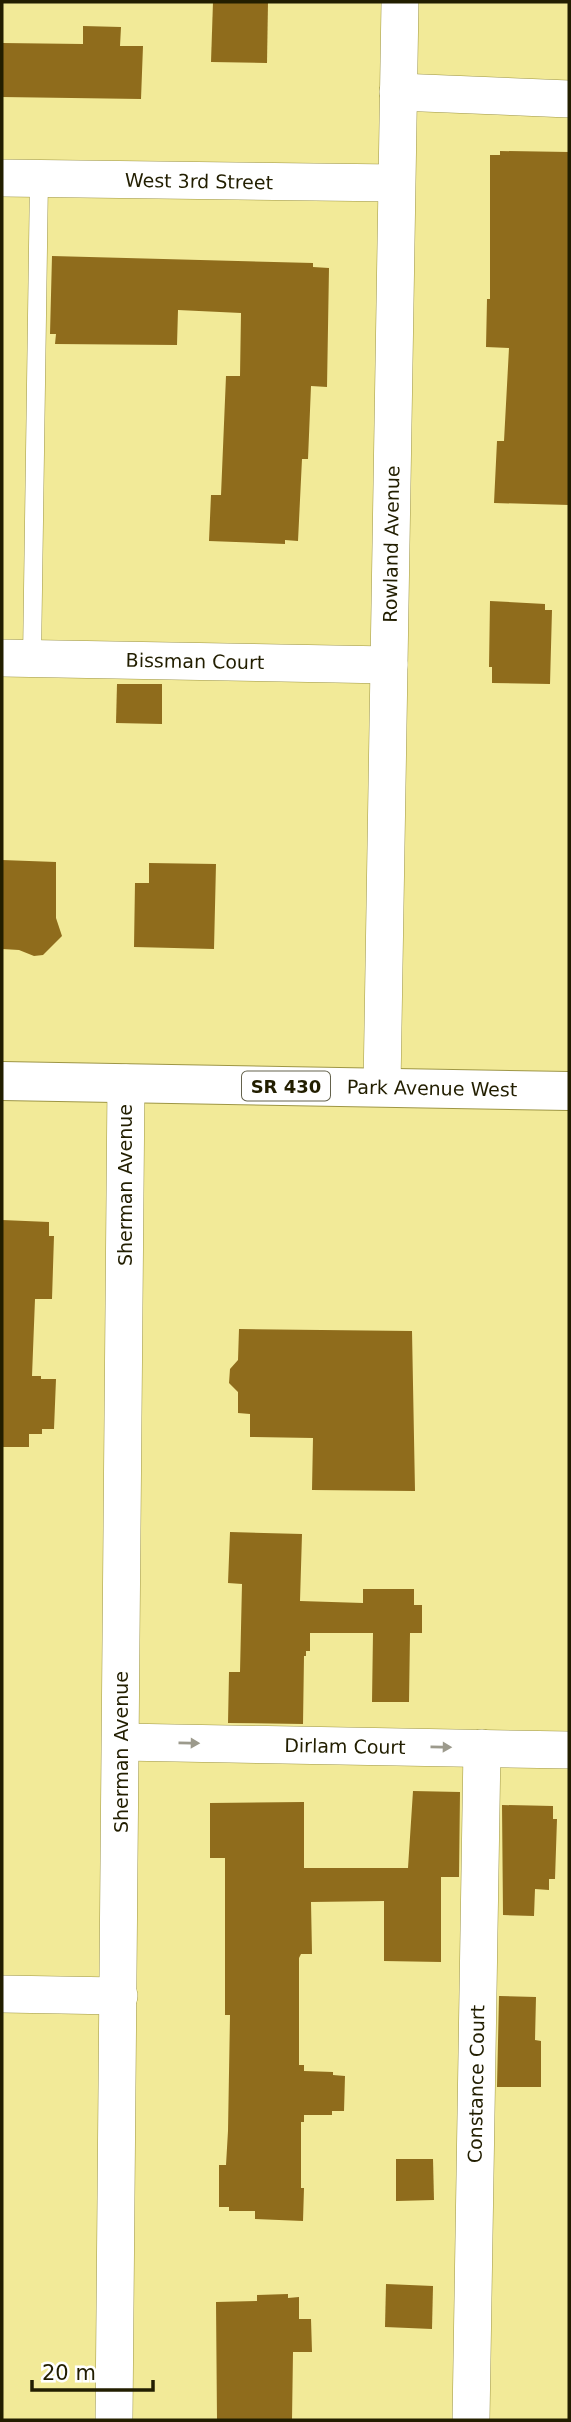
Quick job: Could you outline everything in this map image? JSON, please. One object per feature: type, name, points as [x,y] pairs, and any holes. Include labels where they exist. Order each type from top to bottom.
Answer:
[{"type":"main road","name":"Park Avenue West","points":[[2,1081],[569,1091]]},
{"type":"street","name":"Rowland Avenue","points":[[382,1087],[400,2]]},
{"type":"street","points":[[398,92],[569,99]]},
{"type":"street","name":"West 3rd Street","points":[[2,178],[396,183]]},
{"type":"street","name":"Bissman Court","points":[[17,658],[389,665]]},
{"type":"street","name":"Sherman Avenue","points":[[114,2420],[125,1083]]},
{"type":"street","name":"Dirlam Court","points":[[121,1742],[569,1750]]},
{"type":"street","name":"Constance Court","points":[[471,2420],[482,1748]]},
{"type":"street","points":[[2,1994],[119,1996]]},
{"type":"lane","points":[[17,658],[38,179]]},
{"type":"building","points":[[213,2],[268,2],[267,63],[211,62]]},
{"type":"building","points":[[83,26],[121,27],[120,46],[143,46],[141,99],[2,97],[2,43],[83,44]]},
{"type":"building","points":[[500,151],[569,152],[569,505],[494,503],[497,441],[504,441],[509,348],[486,347],[487,299],[490,299],[490,155],[500,155]]},
{"type":"building","points":[[52,256],[313,263],[313,267],[329,268],[327,387],[311,386],[308,459],[302,459],[298,541],[285,540],[285,544],[209,541],[211,495],[221,495],[226,376],[240,376],[241,313],[178,310],[177,345],[55,344],[56,334],[50,334]]},
{"type":"building","points":[[490,601],[545,604],[545,610],[552,610],[550,684],[492,683],[492,667],[489,667]]},
{"type":"building","points":[[117,684],[162,684],[162,724],[116,723]]},
{"type":"building","points":[[2,860],[56,862],[56,918],[62,936],[43,955],[34,956],[19,950],[2,949]]},
{"type":"building","points":[[149,863],[216,864],[214,949],[134,947],[135,883],[149,883]]},
{"type":"building","points":[[2,1220],[49,1222],[49,1236],[54,1236],[52,1299],[35,1299],[32,1376],[56,1379],[54,1429],[42,1429],[42,1434],[29,1434],[29,1447],[2,1447]]},
{"type":"building","points":[[239,1329],[412,1331],[415,1491],[312,1490],[313,1438],[250,1437],[250,1414],[238,1413],[238,1392],[229,1383],[230,1369],[238,1360]]},
{"type":"building","points":[[230,1532],[302,1534],[300,1601],[363,1603],[363,1589],[414,1589],[414,1605],[422,1605],[422,1633],[410,1633],[409,1702],[372,1702],[373,1633],[310,1633],[310,1651],[306,1651],[304,1656],[303,1724],[228,1723],[229,1672],[240,1672],[242,1584],[228,1583]]},
{"type":"building","points":[[413,1791],[460,1792],[459,1877],[441,1877],[441,1962],[384,1961],[384,1901],[311,1902],[312,1954],[301,1954],[299,1958],[299,2065],[304,2065],[304,2071],[333,2072],[333,2075],[345,2076],[344,2111],[332,2111],[332,2115],[304,2115],[304,2122],[301,2122],[303,2221],[255,2219],[255,2211],[229,2211],[229,2207],[219,2207],[219,2165],[226,2165],[228,2131],[230,2015],[225,2015],[225,1858],[210,1858],[210,1803],[304,1802],[304,1868],[408,1868]]},
{"type":"building","points":[[502,1805],[553,1806],[553,1819],[557,1819],[555,1879],[549,1879],[549,1890],[535,1889],[534,1916],[503,1915]]},
{"type":"building","points":[[499,1996],[536,1997],[535,2040],[541,2041],[541,2087],[497,2087]]},
{"type":"building","points":[[396,2159],[433,2159],[434,2200],[396,2201]]},
{"type":"building","points":[[386,2284],[433,2286],[432,2329],[385,2327]]},
{"type":"building","points":[[288,2294],[288,2298],[299,2297],[299,2319],[311,2319],[312,2352],[293,2352],[292,2420],[217,2420],[216,2302],[257,2301],[257,2295]]}]
